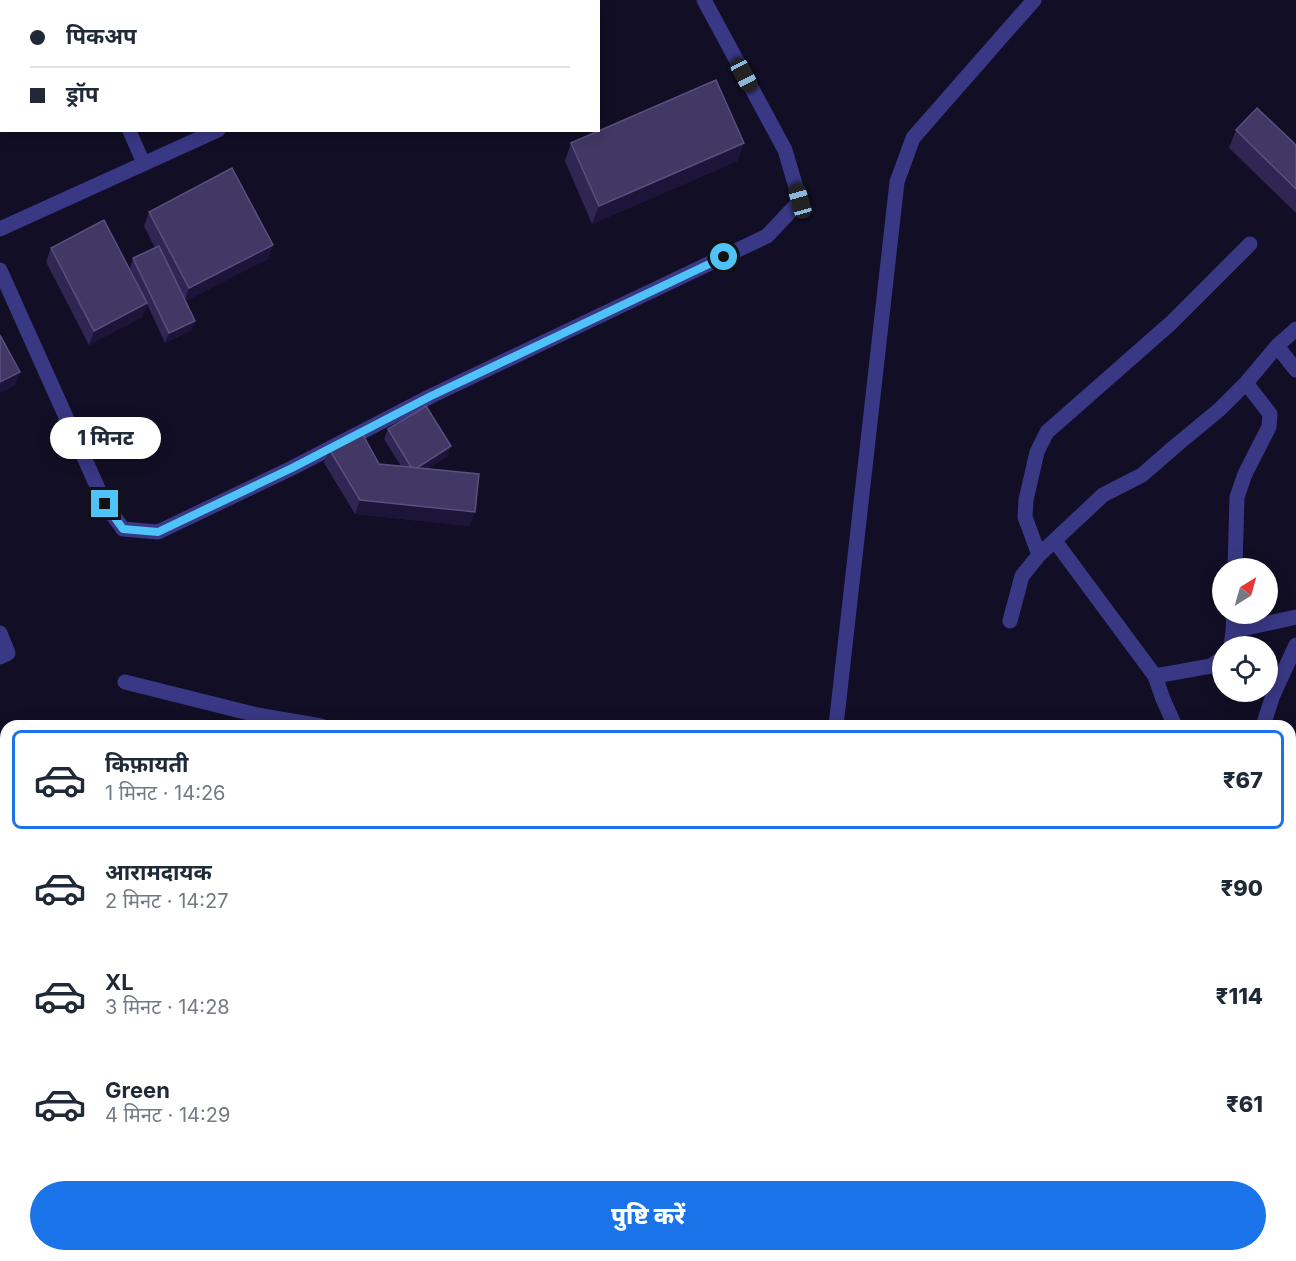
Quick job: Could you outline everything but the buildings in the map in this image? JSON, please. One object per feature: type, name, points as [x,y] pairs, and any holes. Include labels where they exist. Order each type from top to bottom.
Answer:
[{"type":"street","points":[[0,270],[105,504],[123,529],[158,532],[292,468],[431,396],[767,236],[800,201],[785,150],[704,0]]},
{"type":"street","points":[[837,720],[897,182],[913,138],[1034,0]]},
{"type":"street","points":[[0,229],[214,132]]},
{"type":"street","points":[[1039,555],[1024,517],[1037,452],[1047,432],[1171,323],[1250,244]]},
{"type":"street","points":[[1010,621],[1022,576],[1039,555],[1102,495],[1142,475],[1220,409],[1246,383],[1277,346],[1296,329]]},
{"type":"street","points":[[1277,346],[1296,370]]},
{"type":"street","points":[[1235,558],[1237,497],[1245,474],[1269,427],[1270,414],[1246,383]]},
{"type":"street","points":[[1055,541],[1155,676],[1172,720]]},
{"type":"street","points":[[1233,631],[1296,616]]},
{"type":"street","points":[[1232,636],[1233,624]]},
{"type":"street","points":[[0,633],[9,653],[0,657]]},
{"type":"street","points":[[1265,720],[1273,695],[1296,645]]},
{"type":"street","points":[[1155,676],[1212,665]]},
{"type":"street","points":[[125,682],[257,715],[286,720]]},
{"type":"lane","points":[[130,132],[144,164]]},
{"type":"route","points":[[105,504],[123,529],[158,532],[292,468],[431,396],[724,257]]}]
